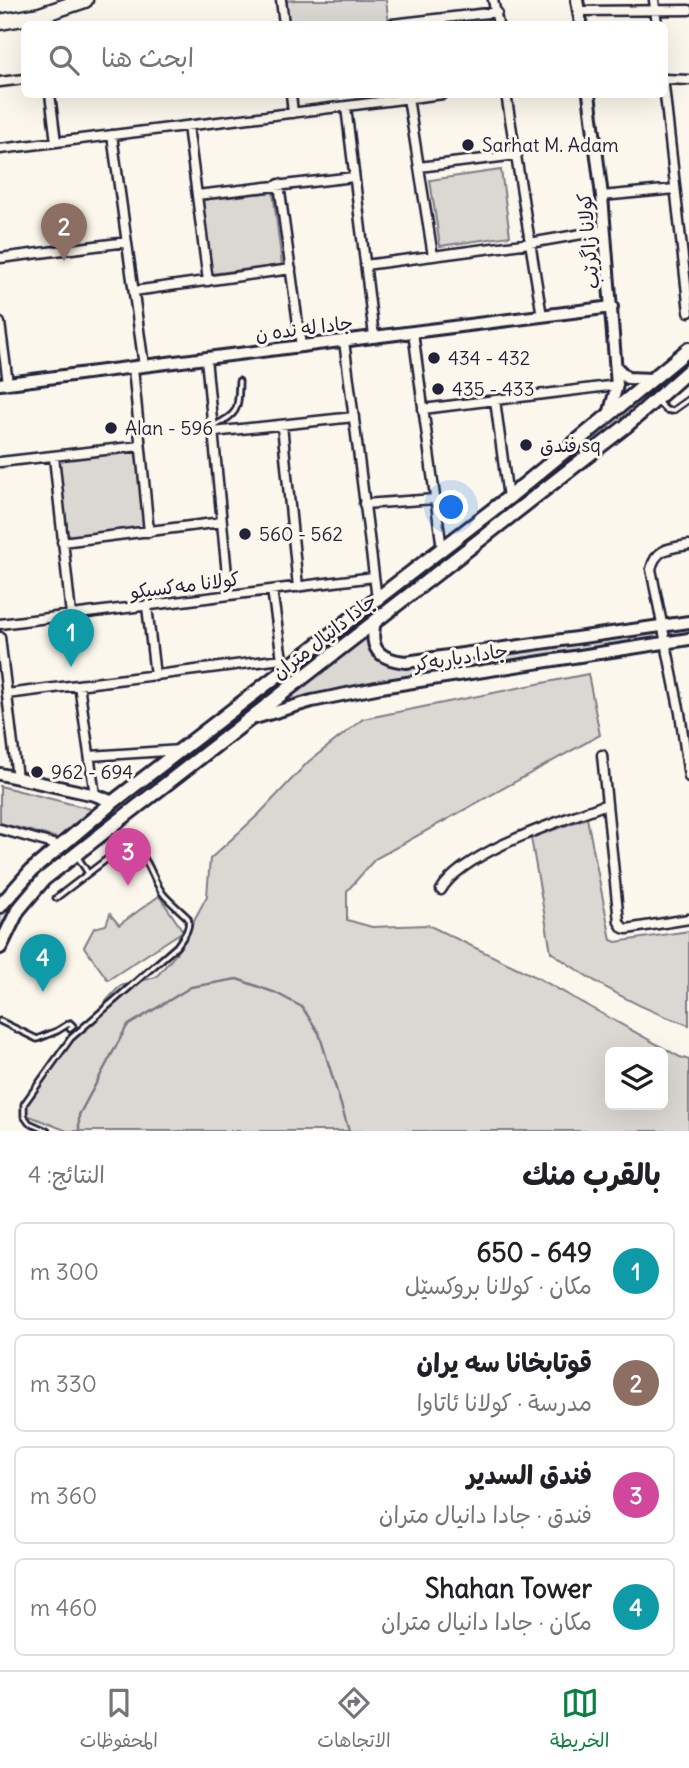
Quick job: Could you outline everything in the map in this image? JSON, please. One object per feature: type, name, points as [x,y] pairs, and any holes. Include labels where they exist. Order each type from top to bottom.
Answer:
[{"type":"highway","points":[[0,22],[40,20],[85,0]]},
{"type":"main road","name":"جادا دانيال متران","points":[[1,903],[31,871],[113,802],[185,749],[286,664],[377,599],[508,498],[689,349]]},
{"type":"main road","name":"جادا دانيال متران","points":[[0,947],[18,910],[44,879],[626,426],[689,370]]},
{"type":"main road","points":[[86,824],[97,837]]},
{"type":"street","points":[[281,0],[284,21]]},
{"type":"street","points":[[493,0],[498,21]]},
{"type":"street","points":[[654,0],[657,21]]},
{"type":"street","points":[[578,5],[655,11],[689,10]]},
{"type":"street","points":[[418,21],[497,12]]},
{"type":"street","points":[[0,82],[21,79]]},
{"type":"street","points":[[668,79],[689,80]]},
{"type":"street","points":[[50,98],[55,142]]},
{"type":"street","points":[[291,98],[293,113]]},
{"type":"street","points":[[0,149],[408,98],[433,256]]},
{"type":"street","points":[[507,98],[542,316]]},
{"type":"street","name":"كولانا زاگرێب","points":[[590,98],[602,195],[616,367],[617,385],[609,415]]},
{"type":"street","points":[[665,98],[689,312]]},
{"type":"street","points":[[346,107],[374,336]]},
{"type":"street","points":[[188,126],[208,281]]},
{"type":"street","points":[[112,135],[134,291],[140,446],[149,532]]},
{"type":"street","points":[[419,167],[517,155]]},
{"type":"street","points":[[197,195],[354,177]]},
{"type":"street","points":[[279,184],[301,346]]},
{"type":"street","points":[[602,195],[675,189]]},
{"type":"street","points":[[365,265],[530,243],[604,230]]},
{"type":"street","points":[[0,258],[127,242]]},
{"type":"street","points":[[134,291],[290,269]]},
{"type":"street","name":"جادا له نده ن","points":[[4,384],[612,307]]},
{"type":"street","points":[[0,323],[4,384]]},
{"type":"street","points":[[413,332],[442,549]]},
{"type":"street","points":[[344,341],[377,599]]},
{"type":"street","points":[[206,358],[229,595]]},
{"type":"street","points":[[616,367],[627,378],[652,379]]},
{"type":"street","points":[[423,409],[617,385]]},
{"type":"street","points":[[495,400],[508,498]]},
{"type":"street","points":[[213,429],[354,417]]},
{"type":"street","points":[[282,425],[298,587]]},
{"type":"street","points":[[0,462],[140,446]]},
{"type":"street","points":[[54,457],[71,615]]},
{"type":"street","points":[[364,504],[435,499]]},
{"type":"street","points":[[62,542],[222,522]]},
{"type":"street","points":[[689,545],[658,553],[651,569],[685,712],[689,777]]},
{"type":"street","name":"كولانا مەکسیکو","points":[[0,624],[374,577]]},
{"type":"street","points":[[7,694],[286,664],[272,590]]},
{"type":"street","points":[[146,606],[155,676]]},
{"type":"street","name":"جادا دیاربه‌كر","points":[[375,621],[373,643],[377,652],[395,661],[406,662],[689,622]]},
{"type":"street","points":[[0,637],[16,778]]},
{"type":"street","name":"جادا دیاربه‌كر","points":[[242,723],[290,706],[333,696],[689,639]]},
{"type":"street","points":[[79,685],[95,796]]},
{"type":"street","points":[[90,756],[185,749]]},
{"type":"street","points":[[602,755],[619,922],[623,928],[689,919]]},
{"type":"street","points":[[0,774],[113,802]]},
{"type":"street","points":[[441,890],[448,881],[498,847],[607,804]]},
{"type":"street","points":[[0,829],[60,846]]},
{"type":"lane","points":[[213,429],[232,416],[238,407],[239,381]]},
{"type":"lane","points":[[656,400],[666,410],[672,411],[689,399]]},
{"type":"lane","points":[[47,1131],[29,1123],[23,1116],[24,1104],[71,1038],[177,946],[189,928],[188,918],[163,894],[141,853],[134,847],[124,846],[56,898]]},
{"type":"lane","points":[[76,854],[89,874]]},
{"type":"lane","points":[[0,1021],[37,1039],[70,1023],[73,1026],[70,1029]]},
{"type":"shaded area","points":[[386,0],[389,21],[284,21],[283,1]]},
{"type":"shaded area","points":[[501,170],[510,236],[440,246],[430,180]]},
{"type":"shaded area","points":[[273,192],[282,265],[210,274],[202,200]]},
{"type":"shaded area","points":[[689,351],[689,367],[670,386],[45,877],[0,945],[0,910],[45,860]]},
{"type":"shaded area","points":[[140,446],[149,532],[62,542],[54,457]]},
{"type":"shaded area","points":[[375,621],[373,643],[395,661],[689,622],[689,639],[381,687],[242,723]]},
{"type":"shaded area","points":[[588,674],[600,735],[375,859],[347,891],[347,920],[372,927],[428,925],[536,977],[662,1047],[605,1047],[605,1110],[668,1110],[668,1050],[689,1060],[689,1131],[67,1131],[22,1113],[66,1040],[120,986],[156,977],[176,954],[207,896],[210,859],[259,814],[308,762],[363,719]]},
{"type":"shaded area","points":[[0,786],[95,810],[61,839],[0,823]]},
{"type":"shaded area","points":[[587,818],[611,940],[616,942],[689,931],[689,1025],[617,994],[551,952],[531,838]]},
{"type":"shaded area","points":[[159,896],[183,931],[108,980],[84,947],[94,928],[106,925],[110,914],[119,925]]},
{"type":"waterway","points":[[79,1131],[79,1115],[127,1026],[191,987],[237,979],[276,993],[302,1007],[319,1033],[349,1131]]},
{"type":"place","name":"Sarhat M. Adam","points":[[468,145]]},
{"type":"place","name":"قوتابخانا سه يران","points":[[64,261]]},
{"type":"place","name":"434 - 432","points":[[434,358]]},
{"type":"place","name":"435 - 433","points":[[438,389]]},
{"type":"place","name":"Alan - 596","points":[[111,428]]},
{"type":"place","name":"فندق sq","points":[[526,445]]},
{"type":"place","name":"560 - 562","points":[[245,534]]},
{"type":"place","name":"649 - 650","points":[[71,667]]},
{"type":"place","name":"962 - 694","points":[[37,772]]},
{"type":"place","name":"فندق السدير","points":[[128,886]]},
{"type":"place","name":"Shahan Tower","points":[[43,992]]}]
